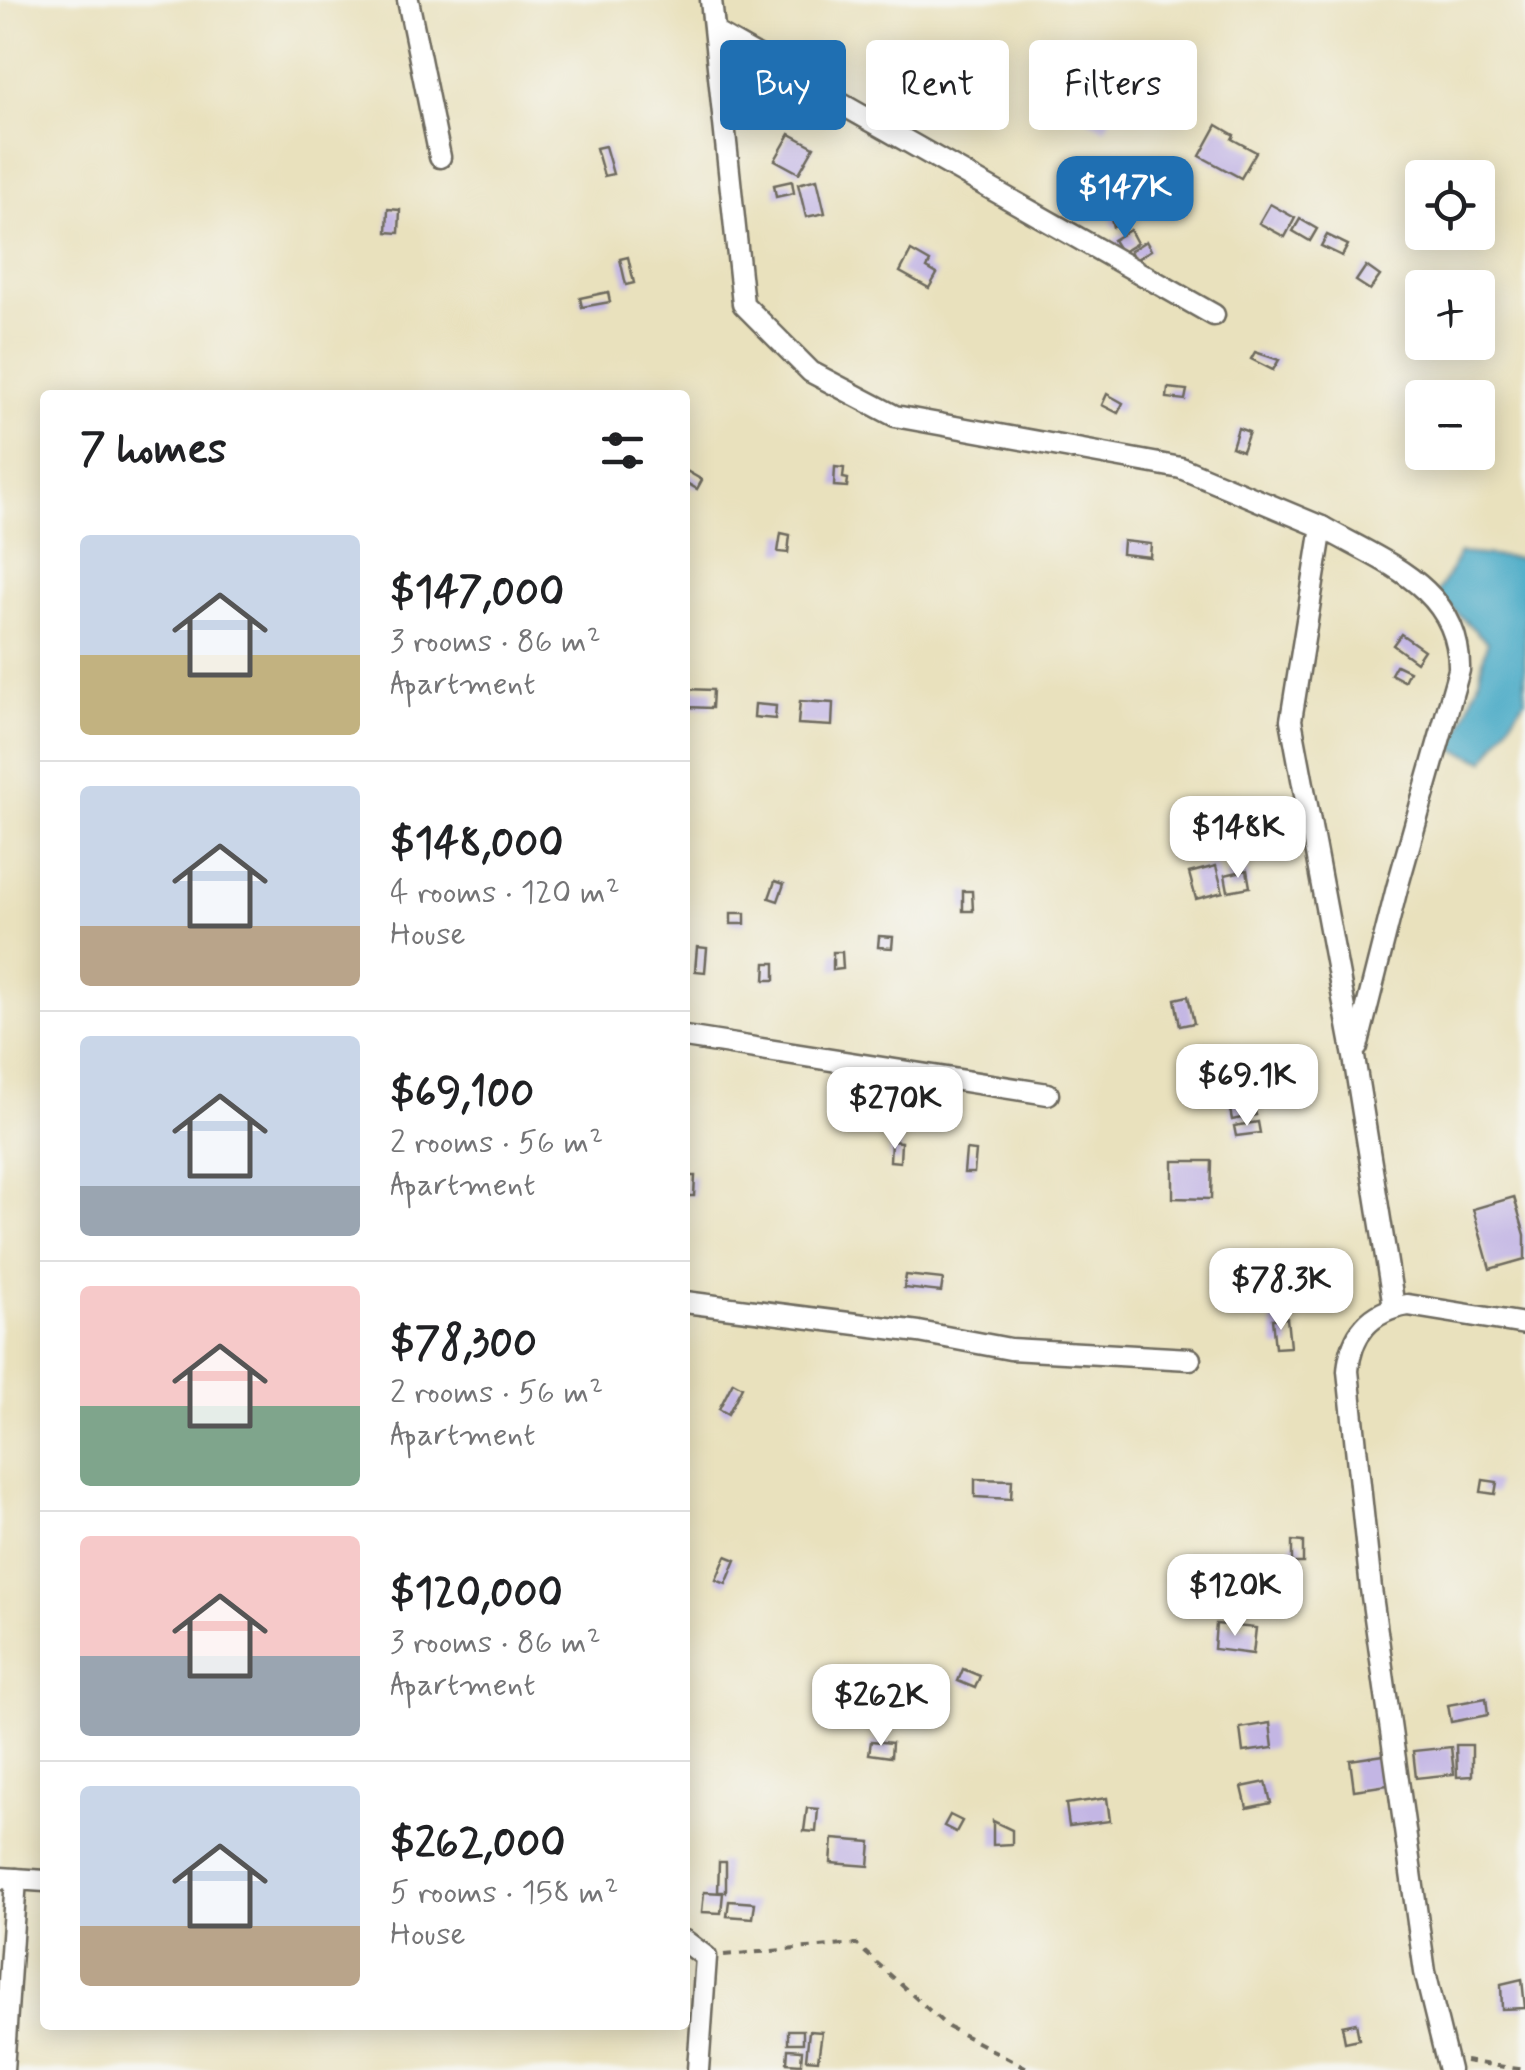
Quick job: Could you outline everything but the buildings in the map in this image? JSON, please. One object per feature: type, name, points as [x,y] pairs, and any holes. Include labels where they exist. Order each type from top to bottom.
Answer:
[{"type":"street","points":[[408,0],[440,157]]},
{"type":"street","points":[[711,0],[743,304],[812,372],[895,416],[1180,468],[1322,526],[1431,593],[1451,622],[1459,670],[1354,1056]]},
{"type":"street","points":[[716,33],[1214,315]]},
{"type":"street","points":[[1322,526],[1291,720],[1354,1056],[1394,1308]]},
{"type":"street","points":[[690,1038],[1048,1094]]},
{"type":"street","points":[[690,1303],[919,1332],[1010,1348],[1190,1359]]},
{"type":"street","points":[[1448,2064],[1425,1972],[1371,1589],[1348,1371],[1350,1350],[1367,1322],[1408,1305],[1525,1324]]},
{"type":"street","points":[[3,2070],[8,1878],[40,1881]]},
{"type":"street","points":[[690,1945],[706,1956],[698,2070]]},
{"type":"path","points":[[706,1956],[856,1944],[948,2026],[1031,2070]]},
{"type":"path","points":[[1448,2064],[1525,2070]]},
{"type":"water","points":[[1460,553],[1525,559],[1525,699],[1485,761],[1453,749],[1478,683],[1487,642],[1437,594]]}]
